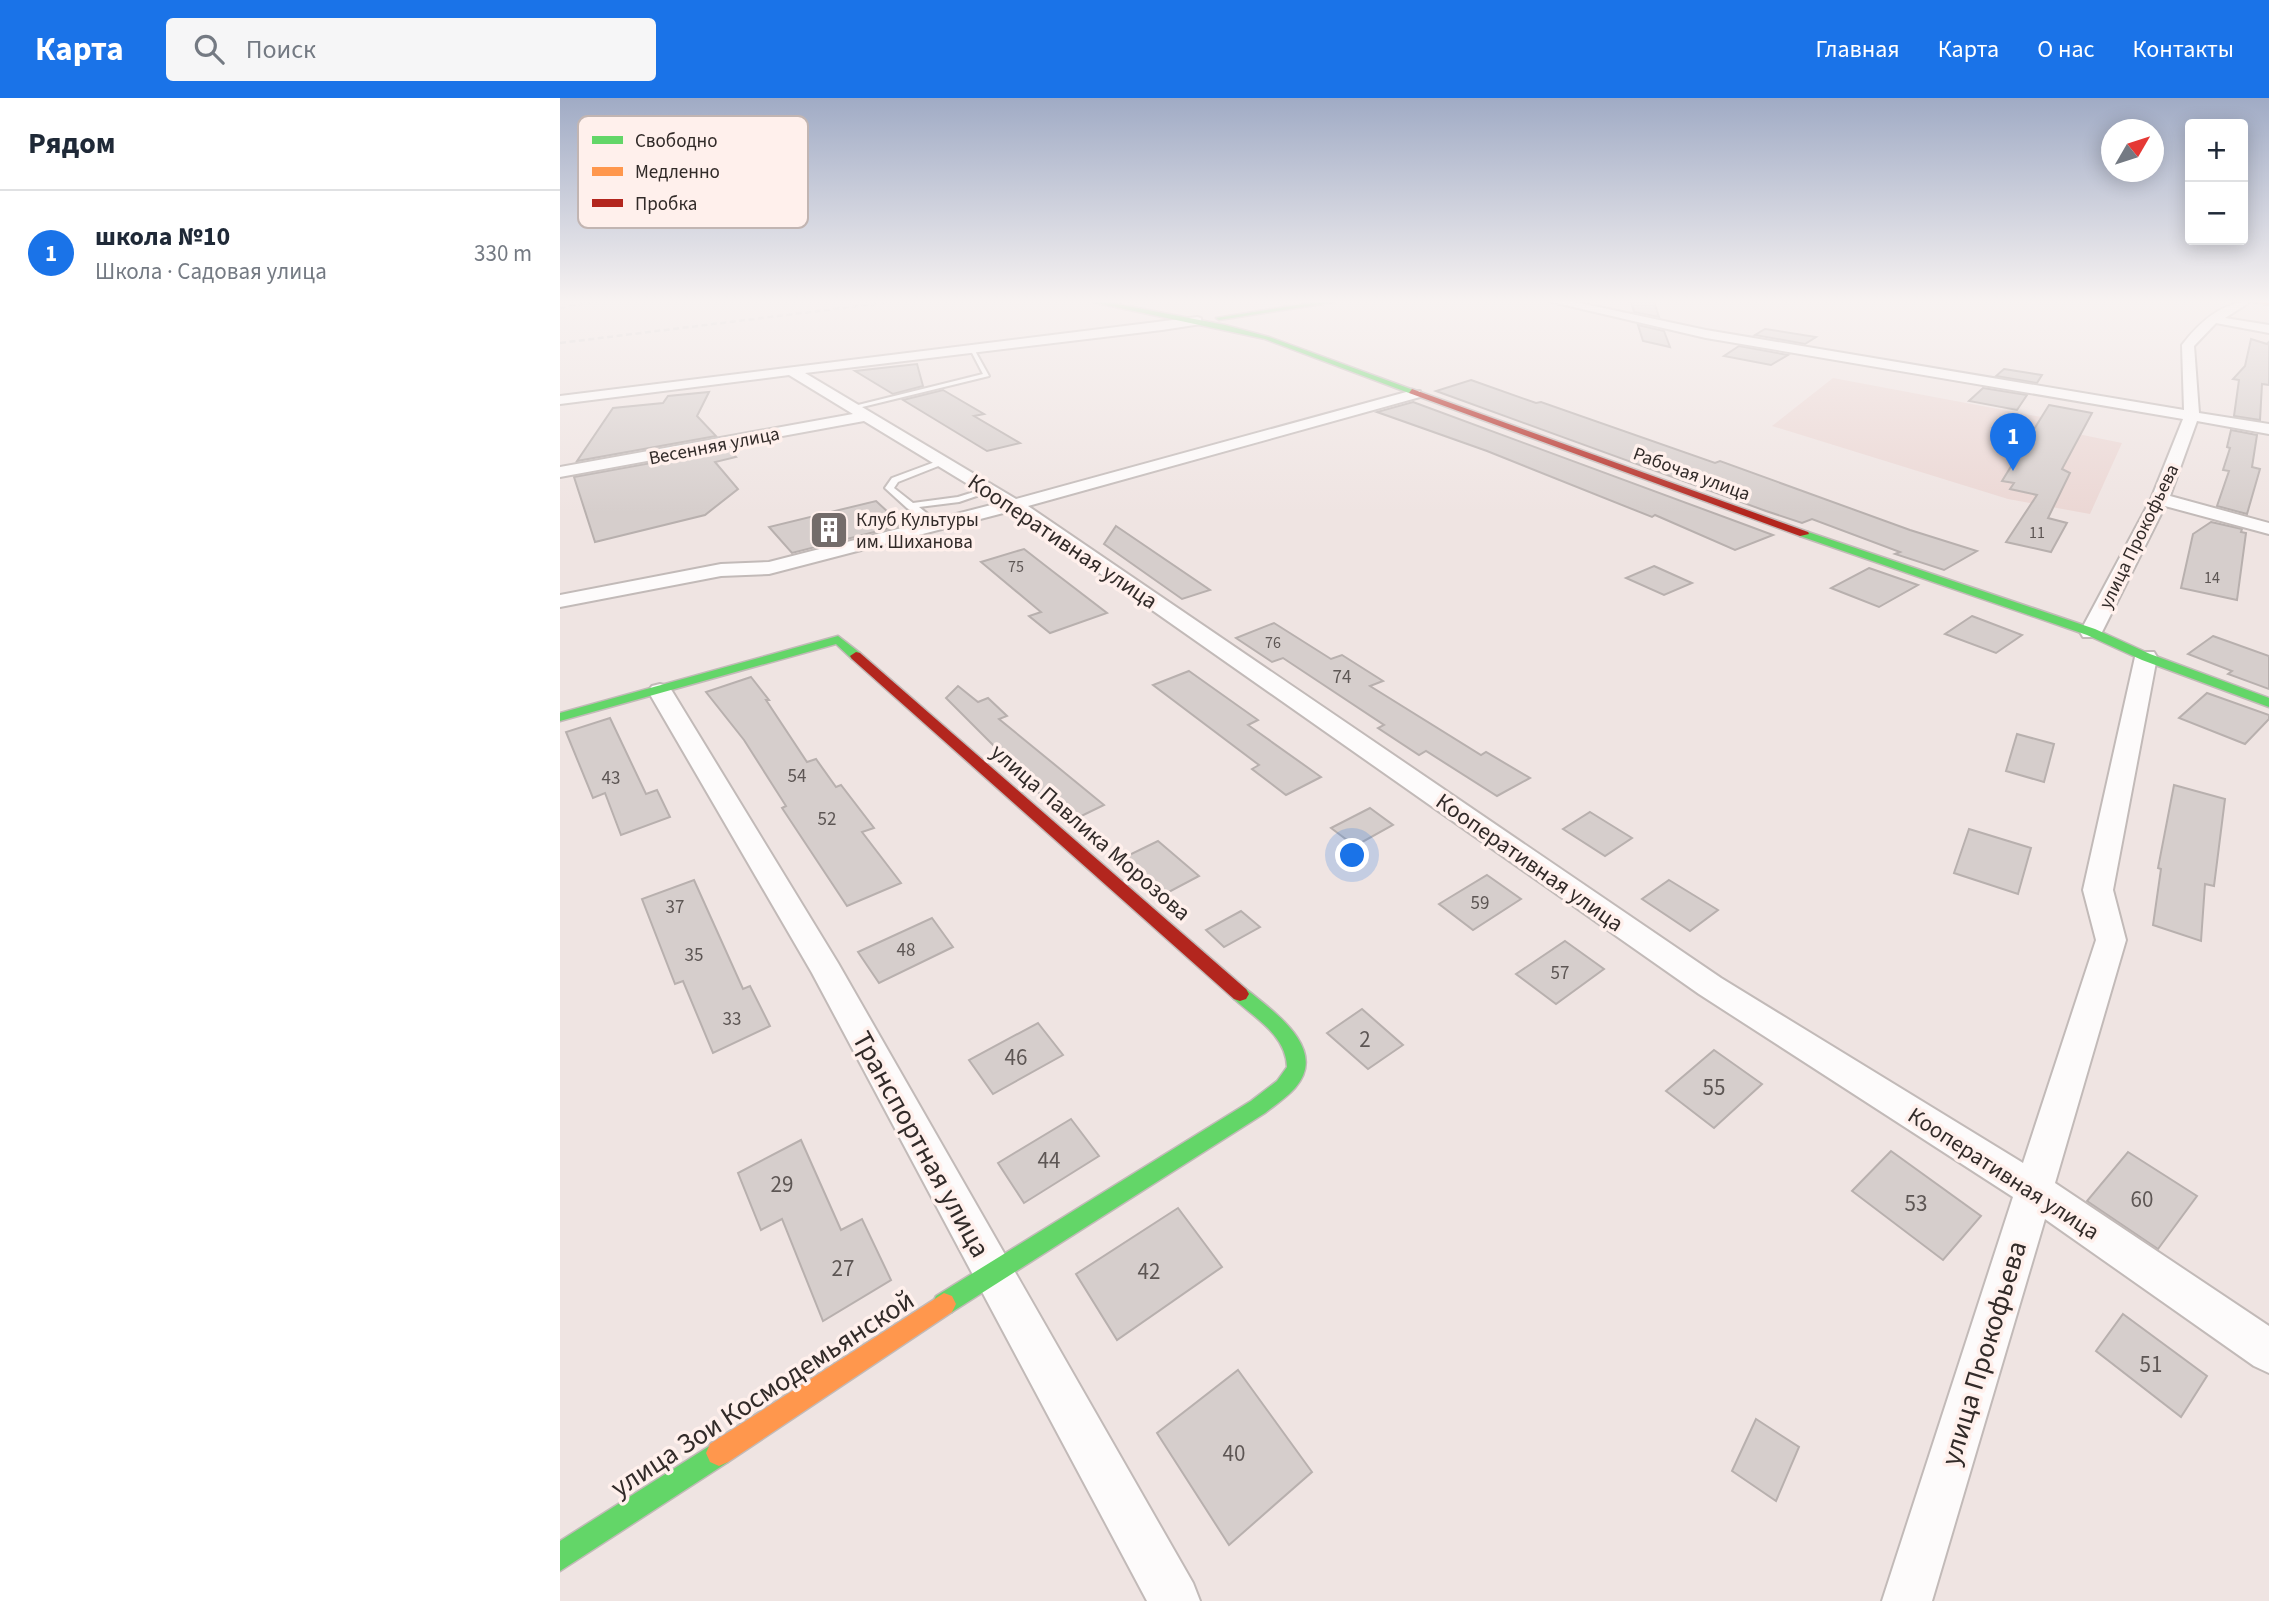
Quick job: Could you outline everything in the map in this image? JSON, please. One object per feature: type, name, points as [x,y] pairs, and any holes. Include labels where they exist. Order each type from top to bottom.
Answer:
[{"type":"street","points":[[560,400],[792,372]]},
{"type":"street","name":"Кооперативная улица","points":[[793,372],[1014,505],[1710,986],[2034,1189],[2269,1351]]},
{"type":"street","name":"Рабочая улица","points":[[1357,372],[1756,518],[2091,632],[2146,657],[2269,703]]},
{"type":"street","points":[[1935,372],[2269,429]]},
{"type":"street","name":"улица Прокофьева","points":[[2091,632],[2160,499],[2192,415],[2190,372]]},
{"type":"street","points":[[560,601],[721,570],[769,568],[1014,505],[1212,448],[1415,394]]},
{"type":"street","name":"Весенняя улица","points":[[560,472],[861,411]]},
{"type":"street","points":[[2160,499],[2269,529]]},
{"type":"street","name":"улица Павлика Морозова","points":[[660,691],[838,639],[1290,1038],[1299,1054],[1298,1068]]},
{"type":"street","name":"улица Прокофьева","points":[[1907,1601],[2111,940],[2098,890],[2146,657]]},
{"type":"street","points":[[560,717],[615,700],[660,691]]},
{"type":"street","name":"Транспортная улица","points":[[660,691],[827,971],[1175,1601]]},
{"type":"street","name":"улица Зои Космодемьянской","points":[[560,1557],[993,1272],[1258,1107],[1288,1083],[1298,1068]]},
{"type":"lane","points":[[861,411],[987,375],[985,372]]},
{"type":"lane","points":[[936,525],[888,488],[895,480],[943,461]]},
{"type":"lane","points":[[910,506],[959,499],[990,490]]},
{"type":"shaded area","points":[[1833,378],[2068,422],[2063,431],[2122,443],[2090,514],[2008,499],[1772,426]]},
{"type":"building","points":[[857,372],[919,372],[923,386],[893,394]]},
{"type":"building","points":[[2000,372],[2042,375],[2037,383],[1996,376]]},
{"type":"building","points":[[2239,372],[2269,372],[2269,385],[2262,384],[2260,420],[2234,416],[2239,380],[2233,379]]},
{"type":"building","points":[[1471,380],[1715,463],[1720,461],[1910,530],[1977,551],[1944,570],[1895,554],[1900,552],[1812,519],[1802,523],[1766,511],[1436,391]]},
{"type":"building","points":[[1983,388],[2027,395],[2017,410],[1969,401]]},
{"type":"building","points":[[943,390],[984,414],[974,416],[1020,443],[987,451],[903,400]]},
{"type":"building","points":[[709,392],[697,416],[716,436],[577,461],[613,408],[663,403],[668,396]]},
{"type":"building","points":[[1413,402],[1773,535],[1735,550],[1655,515],[1652,517],[1487,451],[1377,412]]},
{"type":"building","points":[[2049,405],[2092,413],[2062,469],[2070,473],[2048,518],[2067,523],[2051,552],[2006,542],[2037,495],[2010,489],[2014,483],[2002,481]]},
{"type":"building","points":[[2231,430],[2257,435],[2252,467],[2260,469],[2247,514],[2217,506],[2229,471],[2223,470],[2230,448],[2227,447]]},
{"type":"building","points":[[728,449],[736,457],[715,462],[738,489],[705,515],[595,542],[574,477]]},
{"type":"building","name":"Клуб Культуры им. Шиханова","points":[[876,501],[902,525],[792,553],[769,527]]},
{"type":"building","points":[[2211,522],[2242,529],[2241,532],[2246,533],[2237,600],[2181,588],[2193,534]]},
{"type":"building","points":[[1116,526],[1210,590],[1182,599],[1104,544]]},
{"type":"building","points":[[1024,549],[1107,613],[1050,633],[1029,616],[1041,612],[981,562]]},
{"type":"building","points":[[1654,566],[1692,583],[1664,595],[1626,578]]},
{"type":"building","points":[[1869,568],[1918,585],[1879,607],[1831,588]]},
{"type":"building","points":[[1972,616],[2022,635],[1996,653],[1945,634]]},
{"type":"building","points":[[1274,623],[1331,659],[1342,655],[1383,681],[1370,686],[1481,755],[1486,752],[1530,778],[1497,796],[1426,751],[1419,755],[1378,728],[1384,725],[1283,658],[1272,662],[1236,638]]},
{"type":"building","points":[[2213,636],[2269,656],[2269,689],[2228,674],[2232,671],[2188,654]]},
{"type":"building","points":[[1189,671],[1258,720],[1248,725],[1321,777],[1286,795],[1252,769],[1259,765],[1153,685]]},
{"type":"building","points":[[751,677],[769,700],[766,700],[807,762],[816,759],[836,787],[841,785],[874,828],[862,832],[901,883],[847,906],[782,808],[786,806],[744,740],[706,692]]},
{"type":"building","points":[[958,686],[978,702],[988,698],[1007,716],[999,719],[1104,805],[1071,821],[1000,759],[1005,757],[946,698]]},
{"type":"building","points":[[2207,693],[2269,715],[2269,719],[2245,744],[2179,718]]},
{"type":"building","points":[[610,718],[646,794],[657,790],[670,817],[621,835],[605,793],[593,798],[566,732]]},
{"type":"building","points":[[2017,734],[2054,744],[2044,782],[2006,771]]},
{"type":"building","points":[[2174,785],[2225,799],[2214,886],[2205,884],[2201,941],[2153,925],[2161,869],[2158,868]]},
{"type":"building","points":[[1370,808],[1393,825],[1355,846],[1331,828]]},
{"type":"building","points":[[1590,812],[1632,838],[1605,856],[1563,829]]},
{"type":"building","points":[[1969,829],[2031,848],[2018,894],[1954,873]]},
{"type":"building","points":[[1158,841],[1199,876],[1165,894],[1125,857]]},
{"type":"building","points":[[1487,875],[1521,899],[1473,930],[1439,904]]},
{"type":"building","points":[[694,880],[743,989],[750,986],[770,1026],[713,1053],[683,981],[675,984],[642,899]]},
{"type":"building","points":[[1669,880],[1718,910],[1690,931],[1642,899]]},
{"type":"building","points":[[1241,911],[1260,927],[1224,947],[1206,930]]},
{"type":"building","points":[[932,918],[953,947],[879,983],[858,952]]},
{"type":"building","points":[[1565,941],[1604,969],[1556,1004],[1516,974]]},
{"type":"building","points":[[1362,1009],[1403,1045],[1368,1069],[1327,1033]]},
{"type":"building","points":[[1038,1023],[1063,1055],[993,1094],[969,1060]]},
{"type":"building","points":[[1714,1050],[1762,1084],[1714,1128],[1666,1091]]},
{"type":"building","points":[[1071,1119],[1099,1156],[1024,1203],[998,1163]]},
{"type":"building","points":[[801,1140],[841,1230],[862,1219],[891,1280],[823,1321],[782,1219],[761,1230],[738,1173]]},
{"type":"building","points":[[1891,1151],[1981,1216],[1943,1260],[1852,1191]]},
{"type":"building","points":[[2128,1152],[2197,1196],[2158,1249],[2087,1201]]},
{"type":"building","points":[[1178,1208],[1222,1267],[1117,1340],[1076,1274]]},
{"type":"building","points":[[2123,1314],[2207,1376],[2181,1417],[2096,1351]]},
{"type":"building","points":[[1238,1370],[1312,1472],[1229,1545],[1157,1433]]},
{"type":"building","points":[[1756,1419],[1799,1447],[1776,1501],[1732,1471]]},
{"type":"traffic: fast","points":[[1360,372],[1412,391]]},
{"type":"traffic: fast","points":[[1804,534],[2091,632],[2146,657],[2269,703]]},
{"type":"traffic: fast","points":[[560,717],[838,640],[856,656]]},
{"type":"traffic: fast","points":[[944,1304],[1258,1107],[1288,1083],[1297,1067],[1296,1054],[1291,1043],[1272,1021],[1240,994]]},
{"type":"traffic: fast","points":[[560,1557],[719,1453]]},
{"type":"traffic: slow","points":[[719,1453],[944,1304]]},
{"type":"traffic: jam","points":[[1412,391],[1804,534]]},
{"type":"traffic: jam","points":[[856,656],[1240,994]]},
{"type":"place","name":"школа №10","points":[[2013,471]]},
{"type":"place","name":"Клуб Культуры им. Шиханова","points":[[829,530]]}]
